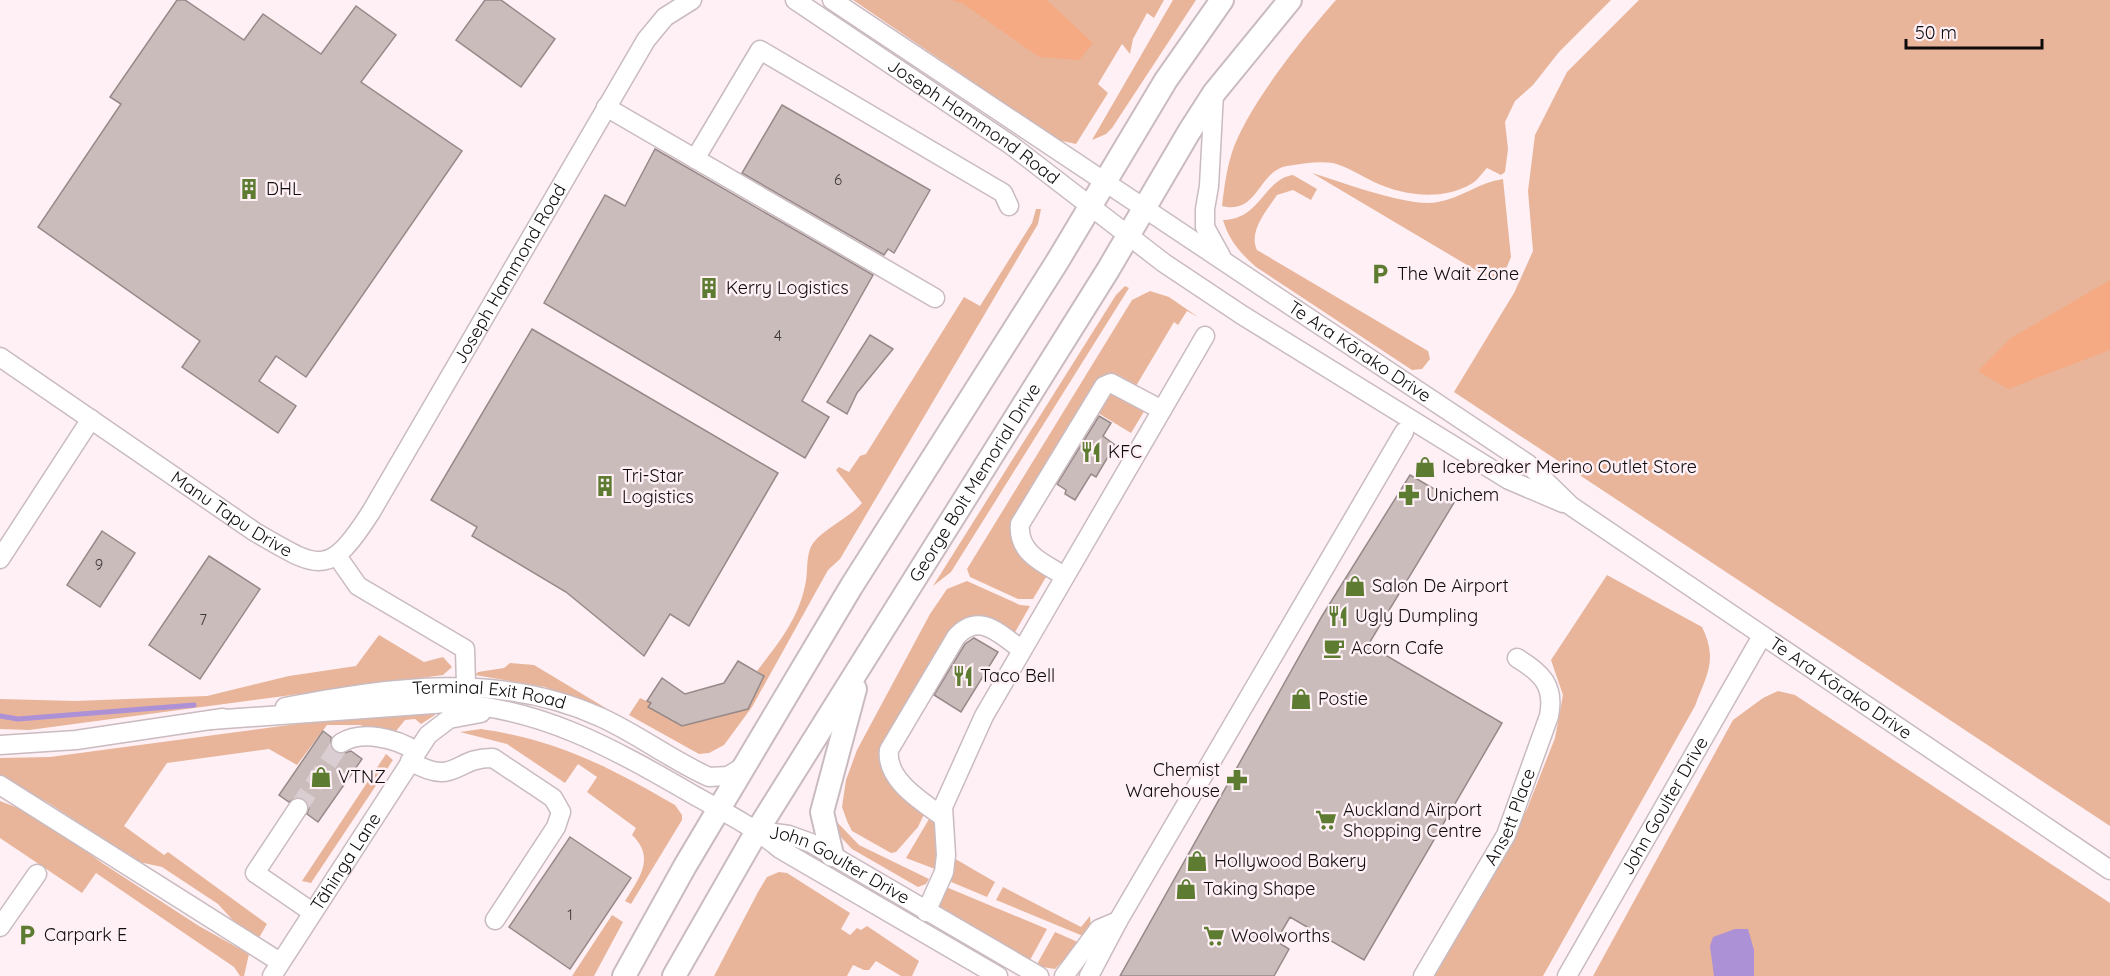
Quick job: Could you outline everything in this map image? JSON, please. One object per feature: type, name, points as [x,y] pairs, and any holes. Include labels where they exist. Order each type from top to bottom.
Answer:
[{"type":"main road","points":[[624,976],[719,809],[748,764],[851,587],[1091,207],[1166,80],[1222,0]]},
{"type":"main road","name":"George Bolt Memorial Drive","points":[[674,976],[757,831],[1214,93],[1290,0]]},
{"type":"main road","points":[[832,855],[822,812],[861,664]]},
{"type":"street","name":"Joseph Hammond Road","points":[[337,556],[351,543],[371,512],[606,107],[655,27],[665,17],[692,0]]},
{"type":"street","name":"Joseph Hammond Road","points":[[795,0],[1011,145],[1127,235]]},
{"type":"street","name":"Joseph Hammond Road","points":[[832,0],[1144,206]]},
{"type":"street","points":[[695,159],[760,50],[1003,193],[1009,206]]},
{"type":"street","points":[[1214,93],[1205,227],[1213,244],[1229,267]]},
{"type":"street","points":[[606,107],[935,298]]},
{"type":"street","name":"Te Ara Kōrako Drive","points":[[1144,206],[1229,267],[1528,464],[1571,506],[2110,870]]},
{"type":"street","name":"Te Ara Kōrako Drive","points":[[1127,235],[1164,263],[1242,315],[1509,480],[1571,506]]},
{"type":"street","points":[[926,912],[944,872],[946,855],[943,807],[960,765],[984,716],[1205,336]]},
{"type":"street","name":"Manu Tapu Drive","points":[[0,357],[255,532],[295,556],[314,561],[337,556]]},
{"type":"street","points":[[1065,576],[1033,557],[1024,546],[1019,532],[1020,524],[1104,386],[1111,382],[1162,410]]},
{"type":"street","points":[[0,559],[91,419]]},
{"type":"street","points":[[1089,976],[1118,921],[1404,432]]},
{"type":"street","points":[[337,556],[358,586],[465,649],[466,686]]},
{"type":"street","points":[[943,817],[919,799],[894,774],[888,761],[890,750],[956,637],[965,627],[980,624],[992,628],[1022,650]]},
{"type":"street","name":"John Goulter Drive","points":[[1567,976],[1762,636]]},
{"type":"street","name":"Ansett Place","points":[[1424,976],[1509,828],[1549,716],[1551,698],[1545,679],[1517,658]]},
{"type":"street","name":"Terminal Exit Road","points":[[0,746],[76,740],[342,697],[433,686],[466,686],[516,691],[574,707],[623,728],[709,777],[728,776],[748,764]]},
{"type":"street","name":"Terminal Exit Road","points":[[210,720],[447,703],[485,707],[592,738],[757,831]]},
{"type":"street","name":"Tāhinga Lane","points":[[276,969],[413,756],[431,732],[449,719],[479,712],[514,714]]},
{"type":"street","points":[[340,743],[362,736],[402,742],[427,771],[442,774],[482,758],[493,758],[553,798],[561,812],[556,827],[495,920]]},
{"type":"street","points":[[0,785],[276,969]]},
{"type":"street","points":[[298,808],[255,873],[312,912]]},
{"type":"street","name":"John Goulter Drive","points":[[757,831],[803,840],[1039,976]]},
{"type":"street","name":"John Goulter Drive","points":[[757,831],[780,849],[998,976]]},
{"type":"street","points":[[0,927],[37,874]]},
{"type":"street","points":[[1064,976],[1099,929],[1118,921]]},
{"type":"shaded area","points":[[853,0],[1164,0],[1154,18],[1147,13],[1133,39],[1130,54],[1122,44],[1098,84],[1108,93],[1076,144],[1058,140]]},
{"type":"shaded area","points":[[951,0],[1047,0],[1093,43],[1079,60],[1039,57],[962,3]]},
{"type":"shaded area","points":[[1173,0],[1196,0],[1112,128],[1106,134],[1092,140]]},
{"type":"shaded area","points":[[1336,0],[1611,0],[1559,52],[1533,85],[1515,101],[1505,122],[1508,149],[1505,172],[1501,175],[1487,168],[1473,183],[1460,189],[1448,193],[1423,195],[1398,191],[1349,169],[1333,163],[1321,162],[1287,166],[1277,170],[1251,199],[1234,207],[1222,206],[1231,156],[1248,117],[1276,74]]},
{"type":"shaded area","points":[[1639,0],[2110,0],[2110,826],[1454,392],[1514,293],[1533,251],[1528,191],[1535,135],[1567,72]]},
{"type":"shaded area","points":[[1312,173],[1393,198],[1425,203],[1446,200],[1486,183],[1503,179],[1511,257],[1503,276],[1494,281]]},
{"type":"shaded area","points":[[1293,175],[1317,189],[1311,200],[1293,190],[1277,195],[1257,228],[1255,243],[1257,250],[1428,351],[1430,359],[1422,369],[1412,370],[1256,267],[1232,240],[1223,220],[1245,214],[1275,184]]},
{"type":"shaded area","points":[[1036,209],[1041,209],[1038,224],[840,559],[828,570],[752,707],[724,745],[709,753],[699,754],[629,715],[640,698],[651,703],[748,708],[764,676],[757,671],[780,641],[798,609],[813,543],[862,503],[836,470],[839,467],[849,472],[860,456],[866,454],[964,297],[980,306],[1032,223]]},
{"type":"shaded area","points":[[2110,280],[2110,350],[2008,389],[1978,371],[2011,338]]},
{"type":"shaded area","points":[[1125,286],[1129,288],[951,572],[933,586],[1116,295]]},
{"type":"shaded area","points":[[1150,291],[1169,297],[1198,317],[1187,311],[1178,325],[1174,322],[1136,386],[1120,376],[1112,376],[1015,522],[1049,572],[1033,599],[1018,599],[970,577],[967,569],[1132,300]]},
{"type":"shaded area","points":[[1107,390],[1148,405],[1131,433],[1093,410]]},
{"type":"shaded area","points":[[1607,575],[1702,627],[1707,639],[1710,658],[1707,676],[1695,706],[1543,976],[1435,976],[1527,809],[1555,738],[1563,695],[1551,660]]},
{"type":"shaded area","points":[[967,581],[1020,605],[1030,606],[1014,634],[976,617],[884,754],[926,810],[918,827],[896,852],[891,853],[852,831],[842,807],[846,780],[857,750],[930,614],[947,589]]},
{"type":"shaded area","points":[[379,635],[424,662],[443,657],[452,667],[443,675],[29,730],[0,729],[0,699],[75,701],[207,696],[289,676],[356,666]]},
{"type":"shaded area","points":[[510,663],[534,665],[619,716],[545,687],[475,675],[478,672],[504,668]]},
{"type":"shaded area","points":[[1778,691],[1795,695],[2110,903],[2110,976],[1593,976],[1733,720],[1763,698]]},
{"type":"shaded area","points":[[434,710],[435,715],[421,724],[415,719],[405,720],[392,736],[360,725],[327,725],[297,765],[269,749],[167,763],[124,826],[164,855],[168,852],[267,924],[257,941],[249,938],[218,904],[162,867],[139,862],[47,802],[0,779],[0,758],[50,757],[326,720]]},
{"type":"shaded area","points":[[481,729],[535,740],[582,757],[675,805],[682,815],[682,820],[631,904],[625,901],[643,868],[643,852],[632,835],[636,828],[587,792],[597,777],[578,764],[565,783],[507,744],[460,732]]},
{"type":"shaded area","points":[[386,754],[393,760],[311,883],[302,881]]},
{"type":"shaded area","points":[[0,801],[41,817],[102,863],[199,926],[249,954],[244,976],[240,976],[234,967],[96,873],[82,893],[0,838]]},
{"type":"shaded area","points":[[929,819],[934,820],[937,838],[938,857],[935,869],[906,858]]},
{"type":"shaded area","points":[[835,820],[859,845],[929,879],[926,884],[918,887],[852,849],[835,831]]},
{"type":"shaded area","points":[[952,857],[995,882],[987,897],[949,881]]},
{"type":"shaded area","points":[[779,872],[787,873],[850,913],[841,929],[850,935],[857,928],[861,930],[867,926],[919,961],[912,976],[901,976],[876,961],[869,970],[853,965],[847,976],[714,976],[767,877]]},
{"type":"shaded area","points":[[946,887],[1047,929],[1030,960],[1024,961],[938,909]]},
{"type":"shaded area","points":[[1003,887],[1081,927],[1090,916],[1091,929],[1083,936],[996,900]]},
{"type":"shaded area","points":[[612,915],[623,922],[594,976],[572,976]]},
{"type":"shaded area","points":[[1735,929],[1748,929],[1754,950],[1754,976],[1714,976],[1710,946],[1713,937]]},
{"type":"shaded area","points":[[1055,932],[1080,943],[1055,969],[1036,966]]},
{"type":"building","name":"DHL","points":[[177,0],[185,0],[244,40],[263,14],[321,54],[356,6],[396,35],[361,82],[462,151],[306,377],[276,356],[259,381],[296,406],[278,433],[182,367],[200,341],[38,227],[121,104],[110,97]]},
{"type":"building","points":[[485,0],[501,0],[555,39],[521,87],[456,40]]},
{"type":"building","name":"Kerry Logistics","points":[[782,105],[930,190],[894,253],[888,249],[884,255],[742,173]]},
{"type":"building","name":"Kerry Logistics","points":[[655,149],[873,275],[802,401],[829,417],[805,458],[544,303],[605,195],[625,206]]},
{"type":"building","name":"Tri-Star Logistics","points":[[532,329],[778,473],[689,626],[670,614],[644,656],[566,592],[472,536],[477,527],[431,500]]},
{"type":"building","points":[[870,335],[893,349],[857,393],[847,414],[827,402]]},
{"type":"building","name":"KFC","points":[[1099,416],[1111,423],[1103,436],[1115,445],[1096,477],[1091,474],[1075,500],[1065,494],[1066,490],[1057,484]]},
{"type":"building","name":"Auckland Airport Shopping Centre","points":[[1410,475],[1455,501],[1368,645],[1502,723],[1364,960],[1290,917],[1276,941],[1289,949],[1274,976],[1120,976],[1322,616]]},
{"type":"building","points":[[102,531],[135,553],[100,607],[67,585]]},
{"type":"building","points":[[209,556],[260,589],[200,679],[149,645]]},
{"type":"building","name":"Taco Bell","points":[[974,638],[998,652],[961,712],[934,695],[965,644]]},
{"type":"building","points":[[738,661],[764,676],[748,709],[682,726],[648,707],[651,703],[647,701],[662,678],[685,694],[724,683]]},
{"type":"building","name":"VTNZ","points":[[323,731],[331,737],[331,747],[334,752],[341,754],[351,751],[362,759],[318,822],[307,814],[309,808],[305,799],[298,797],[289,802],[279,795]]},
{"type":"building","points":[[570,837],[631,878],[570,969],[509,927]]},
{"type":"waterway","points":[[0,716],[18,719],[194,705]]},
{"type":"tunnel","points":[[298,808],[341,743]]},
{"type":"place","name":"DHL","points":[[249,189]]},
{"type":"place","name":"The Wait Zone","points":[[1380,274]]},
{"type":"place","name":"Kerry Logistics","points":[[709,288]]},
{"type":"place","name":"KFC","points":[[1091,452]]},
{"type":"place","name":"Icebreaker Merino Outlet Store","points":[[1425,467]]},
{"type":"place","name":"Tri-Star Logistics","points":[[605,486]]},
{"type":"place","name":"Unichem","points":[[1409,495]]},
{"type":"place","name":"Salon De Airport","points":[[1355,586]]},
{"type":"place","name":"Ugly Dumpling","points":[[1338,616]]},
{"type":"place","name":"Acorn Cafe","points":[[1334,648]]},
{"type":"place","name":"Taco Bell","points":[[963,676]]},
{"type":"place","name":"Postie","points":[[1301,699]]},
{"type":"place","name":"VTNZ","points":[[321,777]]},
{"type":"place","name":"Chemist Warehouse","points":[[1237,780]]},
{"type":"place","name":"Auckland Airport Shopping Centre","points":[[1326,820]]},
{"type":"place","name":"Hollywood Bakery","points":[[1197,861]]},
{"type":"place","name":"Taking Shape","points":[[1186,889]]},
{"type":"place","name":"Carpark E","points":[[27,935]]},
{"type":"place","name":"Woolworths","points":[[1214,936]]}]
